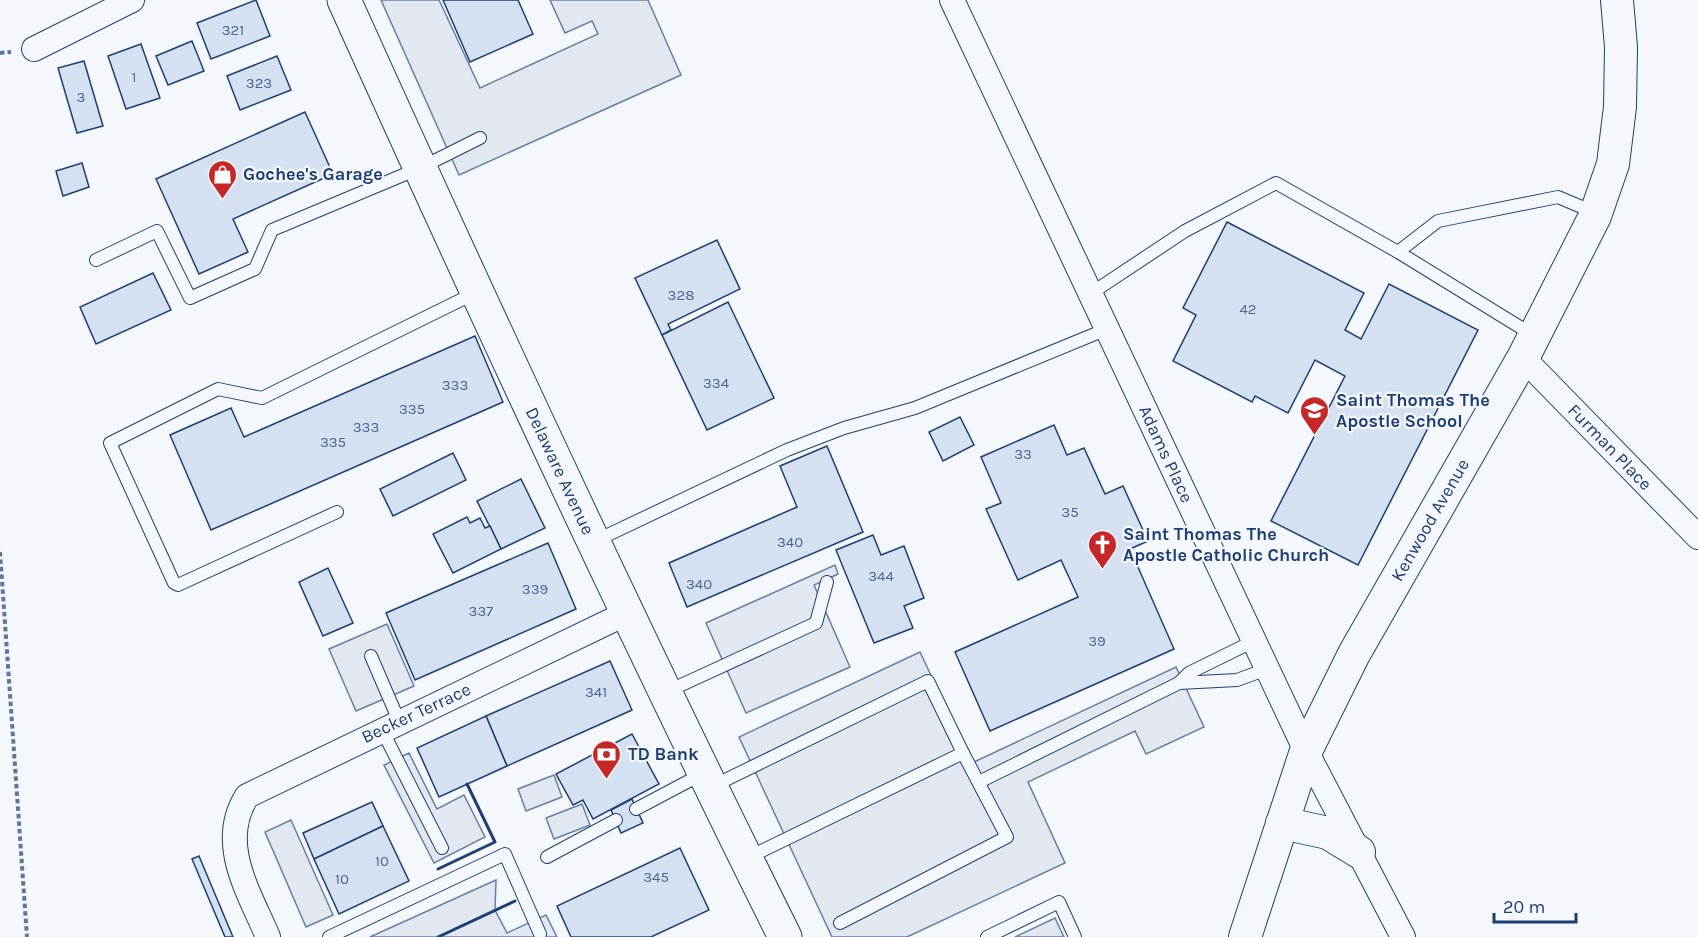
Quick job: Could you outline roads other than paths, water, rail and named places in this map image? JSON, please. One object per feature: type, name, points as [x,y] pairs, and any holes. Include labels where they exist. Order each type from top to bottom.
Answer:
[{"type":"main road","name":"Delaware Avenue","points":[[344,0],[476,292],[627,614],[785,937]]},
{"type":"street","points":[[34,49],[132,0]]},
{"type":"street","name":"Adams Place","points":[[952,0],[1306,751],[1403,937]]},
{"type":"street","name":"Kenwood Avenue","points":[[1245,937],[1306,751],[1354,654],[1528,346],[1596,213],[1613,164],[1620,107],[1621,47],[1617,0]]},
{"type":"street","name":"Furman Place","points":[[1528,346],[1698,537]]},
{"type":"street","name":"Becker Terrace","points":[[268,937],[238,866],[232,838],[238,812],[247,796],[627,614]]},
{"type":"street","points":[[1282,823],[1328,834],[1359,852]]},
{"type":"lane","points":[[96,260],[157,231],[190,298],[255,269],[272,230],[420,168],[480,138]]},
{"type":"lane","points":[[1090,294],[1185,231],[1276,183],[1398,252],[1528,346]]},
{"type":"lane","points":[[1398,252],[1438,221],[1558,197],[1596,213]]},
{"type":"lane","points":[[337,512],[178,585],[174,583],[110,443],[218,389],[262,398],[476,292]]},
{"type":"lane","points":[[594,542],[787,450],[844,428],[915,408],[1107,329]]},
{"type":"lane","points":[[665,692],[816,623],[827,582]]},
{"type":"lane","points":[[979,782],[1179,683],[1189,673],[1254,641]]},
{"type":"lane","points":[[371,656],[390,726],[442,848]]},
{"type":"lane","points":[[1179,683],[1237,680],[1267,669]]},
{"type":"lane","points":[[636,809],[708,780],[928,681],[1007,837],[840,923]]},
{"type":"lane","points":[[746,858],[963,753]]},
{"type":"lane","points":[[547,857],[616,820]]},
{"type":"lane","points":[[329,937],[504,854],[540,934]]},
{"type":"lane","points":[[987,937],[1059,902],[1075,937]]},
{"type":"place","name":"Gochee's Garage","points":[[222,200]]},
{"type":"place","name":"Saint Thomas The Apostle School","points":[[1315,436]]},
{"type":"place","name":"Saint Thomas The Apostle Catholic Church","points":[[1102,570]]},
{"type":"place","name":"TD Bank","points":[[607,780]]}]
